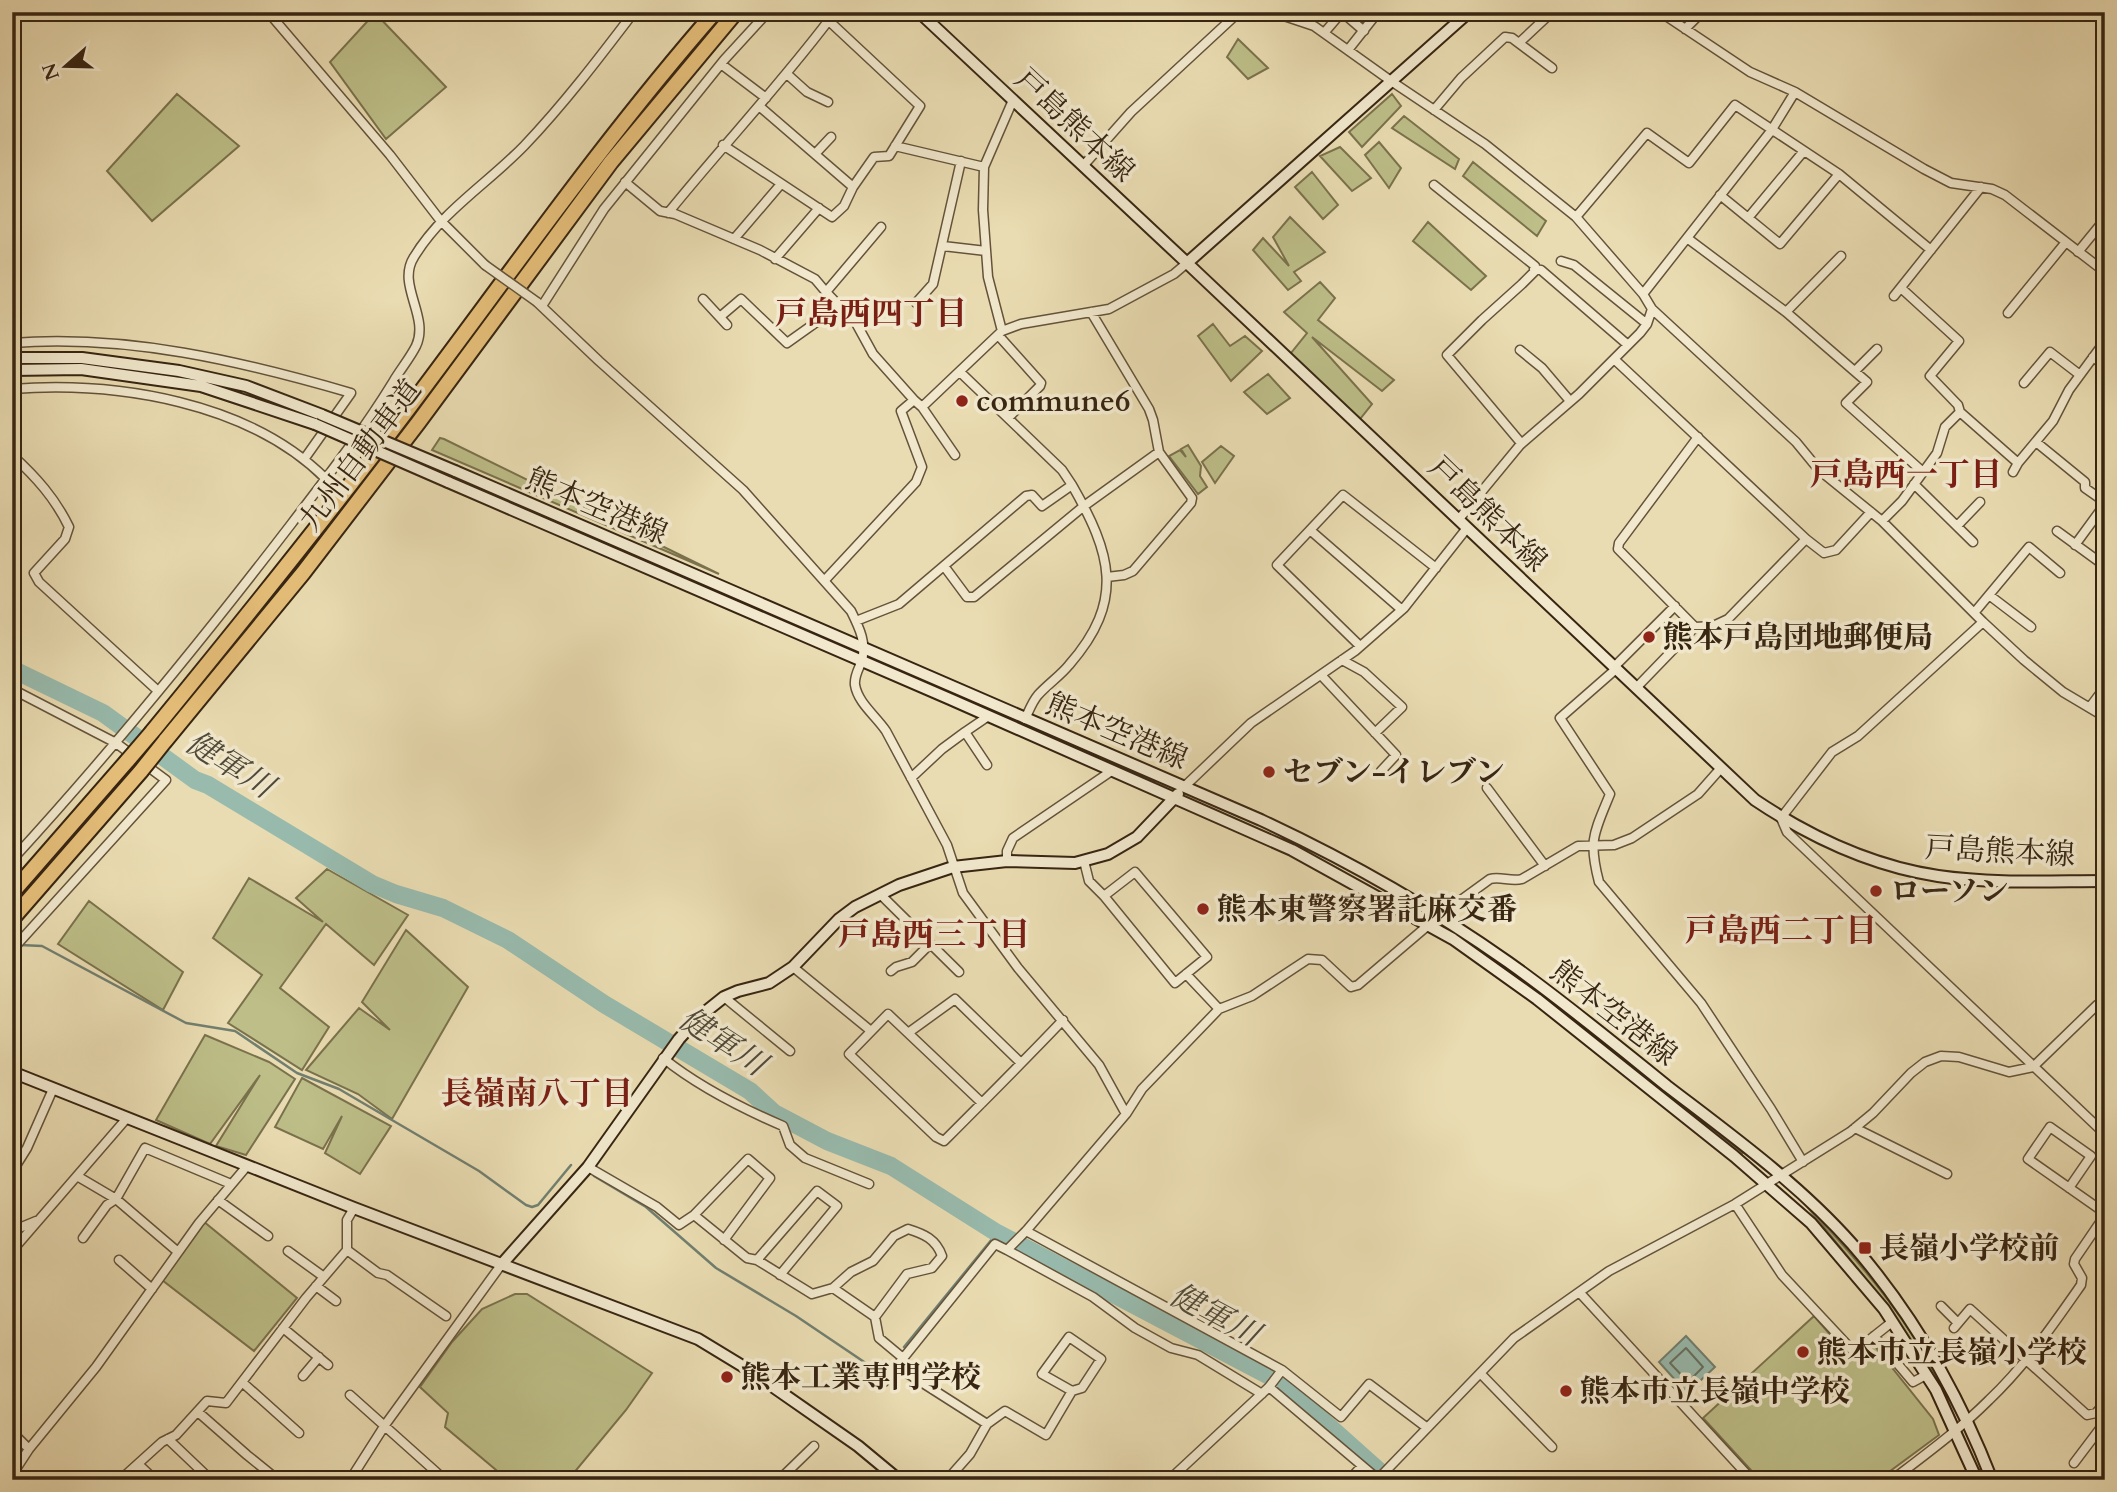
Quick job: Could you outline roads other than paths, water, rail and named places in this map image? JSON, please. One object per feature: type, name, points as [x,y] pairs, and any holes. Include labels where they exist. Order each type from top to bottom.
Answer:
[{"type":"highway","name":"九州自動車道","points":[[12,893],[152,732],[315,531],[599,152],[715,12]]},
{"type":"highway","name":"九州自動車道","points":[[12,919],[141,771],[242,648],[352,509],[611,162],[736,12]]},
{"type":"main road","name":"戸島熊本線","points":[[919,12],[1755,800],[1781,818],[1843,849],[1876,861],[1939,876],[2005,881],[2105,881]]},
{"type":"main road","points":[[1187,262],[1469,12]]},
{"type":"main road","name":"熊本空港線","points":[[12,358],[82,358],[179,371],[246,386],[447,482],[862,661],[1313,861],[1429,924],[1490,963],[1537,999],[1768,1184],[1811,1223],[1882,1306],[1926,1375],[1956,1430],[1977,1480]]},
{"type":"main road","name":"熊本空港線","points":[[12,370],[81,369],[189,384],[318,420],[455,471],[1185,786],[1348,862],[1439,916],[1528,978],[1780,1176],[1833,1224],[1881,1279],[1941,1371],[1968,1420],[1992,1480]]},
{"type":"main road","points":[[501,1265],[588,1167],[663,1058],[699,1017],[724,997],[769,983],[793,967],[839,919],[880,894],[923,875],[953,867],[1007,861],[1066,863],[1108,854],[1125,846],[1175,799],[1185,786]]},
{"type":"main road","points":[[12,1072],[354,1208],[698,1339],[750,1370],[858,1446],[899,1480]]},
{"type":"street","points":[[268,12],[390,155],[440,220],[485,265],[540,304],[599,361],[743,489],[851,611],[861,631],[863,648],[855,685],[864,704],[878,719],[947,845],[963,893],[1018,968],[1099,1065],[1126,1114]]},
{"type":"street","points":[[12,860],[116,743],[222,614],[326,479],[382,400],[417,344],[419,317],[409,284],[409,273],[412,260],[440,220],[539,130],[634,12]]},
{"type":"street","points":[[540,304],[625,182],[721,64],[768,12]]},
{"type":"street","points":[[668,213],[835,12]]},
{"type":"street","points":[[1083,166],[1131,112],[1239,12]]},
{"type":"street","points":[[1272,12],[1314,26],[1485,144],[1576,217],[1643,294],[1652,309],[1796,442],[1819,470],[1882,522],[1983,622],[2063,692],[2105,717]]},
{"type":"street","points":[[1324,33],[1342,12],[1364,31]]},
{"type":"street","points":[[1348,50],[1378,12]]},
{"type":"street","points":[[1519,43],[1552,12]]},
{"type":"street","points":[[1660,12],[1750,72],[1795,92],[1924,169],[1951,183],[1992,189],[2005,195],[2105,272]]},
{"type":"street","points":[[1685,29],[1702,12]]},
{"type":"street","points":[[723,145],[832,217],[844,206],[853,187],[874,157],[889,156],[920,106],[829,21]]},
{"type":"street","points":[[1434,110],[1461,78],[1505,37],[1512,38],[1552,68]]},
{"type":"street","points":[[721,64],[766,98]]},
{"type":"street","points":[[786,74],[807,92],[828,102]]},
{"type":"street","points":[[1643,294],[1771,131],[1795,92]]},
{"type":"street","points":[[1008,418],[1041,386],[1000,333],[988,277],[983,210],[984,167],[1013,100]]},
{"type":"street","points":[[1576,217],[1647,133],[1689,163],[1735,105],[1839,174],[1931,250]]},
{"type":"street","points":[[759,106],[853,187]]},
{"type":"street","points":[[815,154],[831,137]]},
{"type":"street","points":[[895,146],[984,167]]},
{"type":"street","points":[[1748,218],[1803,152]]},
{"type":"street","points":[[916,303],[933,284],[961,161]]},
{"type":"street","points":[[1720,195],[1780,244],[1839,174]]},
{"type":"street","points":[[625,182],[660,211],[734,239],[815,279],[856,323],[873,354],[922,407],[955,456]]},
{"type":"street","points":[[734,239],[781,184]]},
{"type":"street","points":[[1434,185],[1535,266],[1534,269]]},
{"type":"street","points":[[1894,296],[1982,187]]},
{"type":"street","points":[[775,259],[819,208]]},
{"type":"street","points":[[2078,252],[2105,219]]},
{"type":"street","points":[[826,292],[881,227]]},
{"type":"street","points":[[1687,237],[1786,312],[1867,382],[1846,403],[1923,472]]},
{"type":"street","points":[[2008,313],[2066,243]]},
{"type":"street","points":[[943,246],[986,251]]},
{"type":"street","points":[[1786,312],[1841,256]]},
{"type":"street","points":[[1561,261],[1574,265],[1647,324]]},
{"type":"street","points":[[922,407],[1000,333],[1021,324],[1109,309],[1174,274],[1187,262]]},
{"type":"street","points":[[1534,269],[1541,270],[1628,345]]},
{"type":"street","points":[[1521,443],[1447,355],[1522,284],[1534,269]]},
{"type":"street","points":[[1901,288],[1959,341],[1930,376],[1958,405],[1959,412],[2018,463]]},
{"type":"street","points":[[704,299],[727,325]]},
{"type":"street","points":[[721,316],[741,299],[788,343],[839,306]]},
{"type":"street","points":[[1459,519],[1521,443],[1570,401],[1628,345],[1647,324],[1652,309]]},
{"type":"street","points":[[1091,312],[1149,409],[1159,452],[1190,494],[1191,503],[1133,571],[1107,577]]},
{"type":"street","points":[[12,343],[43,341],[179,351],[268,369],[351,393],[305,458]]},
{"type":"street","points":[[2013,472],[2053,421],[2069,390],[2105,341]]},
{"type":"street","points":[[1855,372],[1878,349]]},
{"type":"street","points":[[1520,350],[1542,368],[1570,401]]},
{"type":"street","points":[[2024,383],[2050,352],[2080,375]]},
{"type":"street","points":[[2093,357],[2105,366]]},
{"type":"street","points":[[1614,359],[1824,553],[1836,550],[1871,512]]},
{"type":"street","points":[[960,372],[1062,470],[1084,506],[1098,537],[1107,577],[1105,602],[1093,633],[1068,667],[1038,695],[1025,719]]},
{"type":"street","points":[[12,389],[99,388],[211,411],[261,433],[305,458],[326,479]]},
{"type":"street","points":[[825,580],[916,482],[922,467],[901,411],[914,400]]},
{"type":"street","points":[[1882,522],[1902,501],[1937,453],[1945,427],[1959,412]]},
{"type":"street","points":[[1695,627],[1618,549],[1619,543],[1698,437]]},
{"type":"street","points":[[2036,442],[2085,482],[2085,488],[2105,503],[2075,545]]},
{"type":"street","points":[[944,566],[967,597],[974,597],[1084,506],[1159,452]]},
{"type":"street","points":[[12,455],[38,479],[58,504],[69,527],[65,539],[34,573],[39,582],[159,691]]},
{"type":"street","points":[[1914,484],[1973,542]]},
{"type":"street","points":[[856,621],[895,606],[1029,494],[1042,506],[1072,485]]},
{"type":"street","points":[[1360,646],[1277,565],[1343,495],[1436,568]]},
{"type":"street","points":[[1957,526],[1980,502]]},
{"type":"street","points":[[1185,786],[1251,723],[1342,660],[1402,610],[1467,528]]},
{"type":"street","points":[[1310,530],[1402,610]]},
{"type":"street","points":[[2057,531],[2105,566]]},
{"type":"street","points":[[1636,688],[1695,627],[1713,626],[1728,619],[1806,539]]},
{"type":"street","points":[[1974,613],[2029,547],[2060,573]]},
{"type":"street","points":[[1989,595],[2031,627]]},
{"type":"street","points":[[1675,606],[1615,668],[1560,718],[1610,794],[1592,837],[1599,882],[1701,1003],[1772,1109],[1803,1162]]},
{"type":"street","points":[[1983,622],[1858,736],[1832,752],[1781,818],[1787,832],[2105,1133]]},
{"type":"street","points":[[1342,660],[1364,672],[1402,706],[1375,733]]},
{"type":"street","points":[[1321,675],[1396,755],[1381,771]]},
{"type":"street","points":[[2090,707],[2105,687]]},
{"type":"street","points":[[12,689],[116,743],[166,780],[12,950]]},
{"type":"street","points":[[911,778],[942,749],[987,717]]},
{"type":"street","points":[[965,732],[988,765]]},
{"type":"street","points":[[1007,1250],[1126,1114],[1142,1089],[1219,1009],[1252,996],[1308,959],[1322,960],[1351,987],[1358,985],[1429,924],[1490,879],[1516,881],[1578,846],[1614,845],[1632,838],[1698,794],[1721,768]]},
{"type":"street","points":[[1007,861],[1007,851],[1013,838],[1110,772]]},
{"type":"street","points":[[1487,788],[1545,866]]},
{"type":"street","points":[[1084,861],[1089,881],[1175,983],[1207,957],[1135,872],[1104,896]]},
{"type":"street","points":[[880,894],[959,972]]},
{"type":"street","points":[[891,971],[912,962],[930,944]]},
{"type":"street","points":[[793,967],[871,1031]]},
{"type":"street","points":[[1186,974],[1219,1009]]},
{"type":"street","points":[[724,997],[790,1051]]},
{"type":"street","points":[[908,1033],[955,999],[1021,1063]]},
{"type":"street","points":[[1269,1387],[1378,1479],[1514,1338],[1609,1271],[1735,1204],[1855,1128],[1925,1062],[1941,1056],[1959,1057],[2009,1072],[2033,1067],[2097,1005],[2105,1001]]},
{"type":"street","points":[[982,1103],[888,1014],[849,1054],[936,1137],[944,1141],[982,1103],[1063,1020]]},
{"type":"street","points":[[663,1058],[686,1076],[757,1115],[783,1126],[790,1145],[805,1158],[869,1184]]},
{"type":"street","points":[[12,1172],[27,1148],[53,1089]]},
{"type":"street","points":[[12,1251],[127,1118]]},
{"type":"street","points":[[1855,1128],[1947,1174]]},
{"type":"street","points":[[1892,1480],[1968,1420],[2026,1361],[2081,1285],[2082,1278],[2074,1264],[2075,1259],[2105,1214],[2028,1159],[2050,1128],[2091,1156],[2069,1188]]},
{"type":"street","points":[[83,1238],[107,1205],[116,1199],[145,1148],[231,1184]]},
{"type":"street","points":[[588,1167],[657,1207],[679,1225],[694,1216],[748,1159],[770,1178],[724,1240]]},
{"type":"street","points":[[13,1477],[29,1448],[96,1367],[177,1252],[247,1166]]},
{"type":"street","points":[[77,1176],[116,1199],[177,1252]]},
{"type":"street","points":[[757,1261],[817,1191],[837,1206],[780,1275]]},
{"type":"street","points":[[218,1200],[268,1236]]},
{"type":"street","points":[[1735,1204],[1782,1275],[1854,1352],[1892,1322]]},
{"type":"street","points":[[120,1480],[176,1435],[207,1401],[226,1403],[347,1250],[347,1220],[354,1208]]},
{"type":"street","points":[[694,1216],[747,1258],[757,1261],[813,1294],[833,1288],[851,1272],[873,1261],[894,1236],[908,1229],[922,1233],[938,1244],[942,1256],[932,1268],[907,1274],[875,1317]]},
{"type":"street","points":[[12,1231],[39,1219]]},
{"type":"street","points":[[1026,1231],[1282,1370],[1341,1417],[1369,1384],[1426,1427]]},
{"type":"street","points":[[884,1382],[995,1244],[1093,1297],[1135,1328],[1171,1348],[1198,1355],[1262,1394]]},
{"type":"street","points":[[347,1250],[446,1316]]},
{"type":"street","points":[[288,1251],[324,1276]]},
{"type":"street","points":[[119,1261],[152,1289]]},
{"type":"street","points":[[350,1480],[385,1425],[501,1265]]},
{"type":"street","points":[[316,1286],[336,1301]]},
{"type":"street","points":[[833,1288],[875,1317],[879,1338],[903,1358]]},
{"type":"street","points":[[1580,1293],[1752,1480]]},
{"type":"street","points":[[1941,1306],[1956,1326],[1970,1309],[2087,1415],[2096,1413],[2105,1403]]},
{"type":"street","points":[[283,1328],[328,1365]]},
{"type":"street","points":[[947,1480],[970,1454],[987,1424],[1005,1411],[1046,1434],[1072,1391],[1082,1388],[1101,1359],[1069,1336],[1042,1374],[1072,1391]]},
{"type":"street","points":[[1874,1336],[1913,1382],[1926,1375]]},
{"type":"street","points":[[303,1377],[319,1357]]},
{"type":"street","points":[[896,1367],[987,1424]]},
{"type":"street","points":[[1169,1480],[1262,1394],[1282,1370]]},
{"type":"street","points":[[1481,1374],[1552,1447]]},
{"type":"street","points":[[242,1382],[299,1433]]},
{"type":"street","points":[[351,1395],[445,1480]]},
{"type":"street","points":[[198,1412],[278,1480]]},
{"type":"street","points":[[2074,1463],[2105,1422],[2096,1413]]},
{"type":"street","points":[[12,1432],[29,1448]]},
{"type":"street","points":[[168,1439],[211,1480]]},
{"type":"street","points":[[779,1480],[814,1446]]},
{"type":"street","points":[[138,1464],[155,1480]]},
{"type":"street","points":[[1349,1480],[1362,1466]]},
{"type":"street","points":[[1179,1471],[1190,1480]]},
{"type":"water","points":[[1686,1336],[1715,1367],[1687,1393],[1659,1362]]},
{"type":"waterway","name":"健軍川","points":[[12,669],[103,713],[195,780],[208,785],[372,884],[443,908],[508,940],[604,1004],[750,1091],[774,1113],[827,1141],[891,1166],[997,1233],[1277,1380],[1389,1480]]},
{"type":"waterway","points":[[20,945],[42,946],[186,1023],[235,1031],[297,1073],[339,1089],[479,1171],[526,1205],[538,1205],[571,1165]]},
{"type":"waterway","points":[[594,1176],[646,1207],[716,1268],[796,1316],[882,1374]]},
{"type":"waterway","points":[[904,1347],[997,1233]]},
{"type":"place","name":"commune6","points":[[962,401]]},
{"type":"place","name":"熊本戸島団地郵便局","points":[[1649,637]]},
{"type":"place","name":"セブン-イレブン","points":[[1269,772]]},
{"type":"place","name":"ローソン","points":[[1876,891]]},
{"type":"place","name":"熊本東警察署託麻交番","points":[[1203,909]]},
{"type":"place","name":"長嶺小学校前","points":[[1865,1248]]},
{"type":"place","name":"熊本市立長嶺小学校","points":[[1803,1352]]},
{"type":"place","name":"熊本工業専門学校","points":[[727,1377]]},
{"type":"place","name":"熊本市立長嶺中学校","points":[[1566,1391]]},
{"type":"district","name":"戸島西四丁目","points":[[871,313]]},
{"type":"district","name":"戸島西一丁目","points":[[1906,474]]},
{"type":"district","name":"戸島西二丁目","points":[[1781,930]]},
{"type":"district","name":"戸島西三丁目","points":[[934,934]]},
{"type":"district","name":"長嶺南八丁目","points":[[537,1093]]}]
